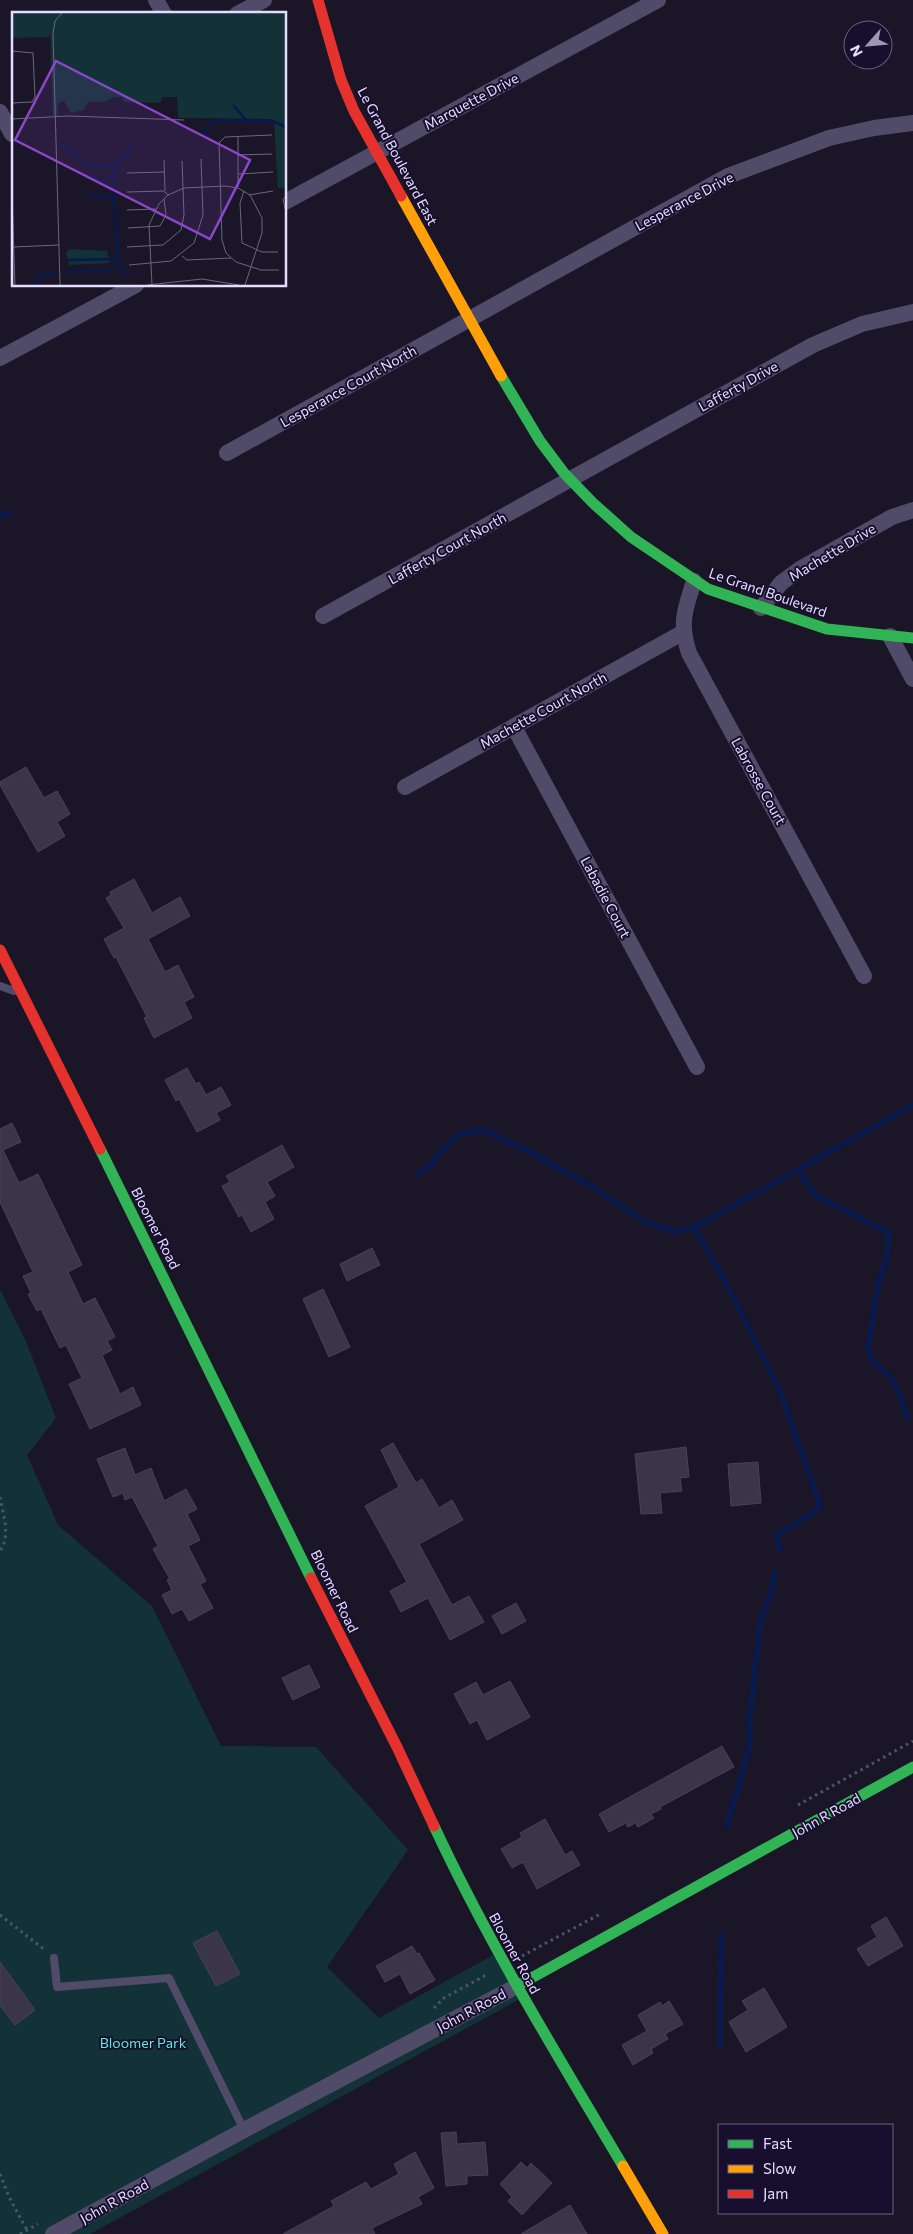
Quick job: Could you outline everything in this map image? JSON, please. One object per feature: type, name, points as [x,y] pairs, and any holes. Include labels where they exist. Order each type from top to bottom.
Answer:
[{"type":"street","points":[[156,0],[163,12]]},
{"type":"street","points":[[241,12],[264,0]]},
{"type":"street","name":"Le Grand Boulevard East","points":[[318,0],[341,80],[354,111],[470,318]]},
{"type":"street","name":"Marquette Drive","points":[[286,201],[658,0]]},
{"type":"street","points":[[0,112],[8,135]]},
{"type":"street","name":"Lesperance Drive","points":[[470,318],[728,176],[829,138],[874,128],[913,124]]},
{"type":"street","points":[[0,358],[134,286]]},
{"type":"street","name":"Lafferty Drive","points":[[570,480],[814,345],[862,324],[913,312]]},
{"type":"street","name":"Lesperance Court North","points":[[227,453],[470,318]]},
{"type":"street","name":"Le Grand Boulevard","points":[[470,318],[517,404],[540,441],[570,480],[631,537],[708,589],[761,608],[827,629],[913,638]]},
{"type":"street","name":"Lafferty Court North","points":[[323,616],[570,480]]},
{"type":"street","name":"Machette Drive","points":[[761,608],[782,583],[800,568],[892,517],[913,510]]},
{"type":"street","name":"Labrosse Court","points":[[694,580],[684,612],[682,633],[688,653],[864,976]]},
{"type":"street","name":"Machette Court North","points":[[405,787],[682,633]]},
{"type":"street","points":[[890,636],[913,679]]},
{"type":"street","name":"Labadie Court","points":[[514,726],[697,1066]]},
{"type":"street","name":"Bloomer Road","points":[[0,950],[131,1210],[330,1616],[397,1747],[448,1859],[517,1986],[663,2234]]},
{"type":"street","name":"John R Road","points":[[53,2234],[244,2130],[517,1986],[913,1767]]},
{"type":"lane","points":[[0,986],[22,994]]},
{"type":"lane","points":[[54,1958],[57,1987],[169,1978],[244,2130]]},
{"type":"path","points":[[0,1497],[6,1528],[4,1545],[0,1551]]},
{"type":"path","points":[[0,1915],[54,1958]]},
{"type":"path","points":[[516,1959],[537,1948]]},
{"type":"path","points":[[468,1985],[492,1972]]},
{"type":"path","points":[[0,2174],[9,2197],[27,2230]]},
{"type":"green space","name":"Bloomer Park","points":[[0,1289],[25,1339],[56,1418],[27,1455],[58,1525],[152,1606],[221,1746],[316,1747],[408,1850],[327,1967],[379,2018],[495,1954],[520,1999],[90,2234],[0,2234]]},
{"type":"building","points":[[26,767],[44,798],[57,791],[70,814],[57,822],[65,836],[38,852],[0,785],[0,782]]},
{"type":"building","points":[[134,879],[152,913],[180,897],[190,916],[148,939],[165,972],[178,965],[194,997],[184,1002],[192,1018],[154,1038],[144,1018],[147,1017],[116,957],[114,958],[104,939],[124,928],[106,898],[111,895],[110,892]]},
{"type":"building","points":[[187,1068],[196,1084],[199,1082],[206,1095],[221,1087],[231,1105],[216,1113],[220,1120],[197,1132],[179,1099],[176,1101],[165,1080]]},
{"type":"building","points":[[12,1123],[21,1142],[3,1150],[19,1183],[38,1174],[82,1265],[68,1272],[83,1304],[95,1298],[115,1337],[107,1341],[112,1350],[102,1355],[120,1394],[133,1387],[141,1405],[90,1429],[69,1384],[82,1378],[66,1345],[60,1348],[41,1309],[37,1311],[28,1294],[31,1293],[23,1276],[33,1272],[0,1202],[0,1129]]},
{"type":"building","points":[[282,1145],[294,1167],[267,1182],[275,1196],[265,1202],[274,1219],[251,1232],[242,1215],[239,1217],[222,1186],[230,1182],[226,1176]]},
{"type":"building","points":[[372,1248],[380,1265],[347,1281],[340,1264]]},
{"type":"building","points":[[323,1289],[350,1347],[329,1357],[303,1299]]},
{"type":"building","points":[[393,1443],[416,1483],[422,1479],[439,1508],[452,1500],[463,1520],[419,1544],[452,1605],[469,1596],[484,1622],[450,1640],[428,1598],[401,1612],[390,1591],[407,1582],[365,1506],[399,1487],[381,1450]]},
{"type":"building","points":[[686,1447],[689,1477],[680,1478],[682,1491],[660,1493],[662,1513],[641,1514],[635,1454]]},
{"type":"building","points":[[125,1448],[135,1475],[151,1468],[164,1501],[186,1489],[197,1509],[187,1514],[200,1540],[188,1546],[206,1581],[200,1584],[213,1608],[189,1621],[182,1609],[172,1614],[162,1595],[172,1590],[167,1580],[170,1579],[153,1549],[158,1546],[132,1497],[125,1500],[123,1493],[113,1497],[97,1459]]},
{"type":"building","points":[[758,1462],[761,1503],[731,1506],[728,1464]]},
{"type":"building","points":[[516,1603],[526,1621],[502,1634],[492,1616]]},
{"type":"building","points":[[309,1665],[320,1687],[293,1700],[282,1678]]},
{"type":"building","points":[[510,1681],[530,1717],[487,1740],[477,1720],[470,1724],[454,1694],[476,1682],[483,1695]]},
{"type":"building","points":[[722,1746],[734,1767],[660,1807],[661,1809],[651,1814],[654,1818],[638,1827],[635,1823],[628,1827],[626,1823],[609,1832],[599,1814]]},
{"type":"building","points":[[545,1819],[565,1855],[572,1851],[580,1865],[537,1889],[523,1862],[512,1868],[501,1849],[522,1837],[520,1833]]},
{"type":"building","points":[[886,1917],[903,1946],[868,1966],[857,1949],[877,1937],[871,1926]]},
{"type":"building","points":[[217,1931],[240,1974],[216,1986],[193,1943]]},
{"type":"building","points":[[412,1946],[417,1954],[419,1953],[435,1980],[410,1994],[400,1974],[385,1982],[376,1966]]},
{"type":"building","points":[[0,1962],[35,2010],[15,2025],[0,2005]]},
{"type":"building","points":[[764,1988],[787,2027],[746,2052],[729,2022],[748,2010],[742,2001]]},
{"type":"building","points":[[669,2001],[683,2024],[665,2034],[668,2039],[651,2049],[653,2053],[633,2065],[622,2045],[647,2031],[638,2015],[660,2002],[662,2006]]},
{"type":"building","points":[[456,2132],[457,2144],[485,2142],[488,2175],[467,2176],[467,2184],[446,2186],[441,2133]]},
{"type":"building","points":[[415,2152],[434,2188],[418,2197],[422,2204],[372,2228],[375,2234],[283,2234],[334,2206],[331,2201],[366,2182],[371,2189],[399,2174],[394,2164]]},
{"type":"building","points":[[521,2162],[527,2168],[531,2163],[552,2183],[522,2215],[508,2201],[512,2197],[500,2184]]},
{"type":"building","points":[[570,2205],[587,2234],[521,2234]]},
{"type":"waterway","points":[[0,516],[10,513]]},
{"type":"waterway","points":[[417,1174],[432,1164],[439,1153],[460,1134],[483,1130],[530,1152],[587,1184],[644,1221],[676,1232],[699,1225],[913,1105]]},
{"type":"waterway","points":[[798,1170],[815,1195],[889,1233],[887,1256],[877,1289],[868,1349],[873,1362],[890,1376],[898,1390],[908,1418]]},
{"type":"waterway","points":[[694,1227],[734,1298],[779,1389],[820,1504],[820,1508],[776,1536],[780,1550]]},
{"type":"waterway","points":[[727,1826],[750,1744],[749,1724],[760,1623],[772,1589],[775,1573]]},
{"type":"waterway","points":[[720,2045],[721,1935]]},
{"type":"traffic: fast","points":[[501,376],[540,441],[564,473],[593,503],[631,537],[708,589],[827,629],[913,638]]},
{"type":"traffic: fast","points":[[100,1149],[311,1578]]},
{"type":"traffic: fast","points":[[517,1986],[913,1767]]},
{"type":"traffic: fast","points":[[434,1826],[477,1913],[549,2041],[623,2166]]},
{"type":"traffic: slow","points":[[401,196],[501,376]]},
{"type":"traffic: slow","points":[[623,2166],[663,2234]]},
{"type":"traffic: jam","points":[[318,0],[341,80],[354,111],[401,196]]},
{"type":"traffic: jam","points":[[0,950],[100,1149]]},
{"type":"traffic: jam","points":[[311,1578],[397,1747],[434,1826]]}]
